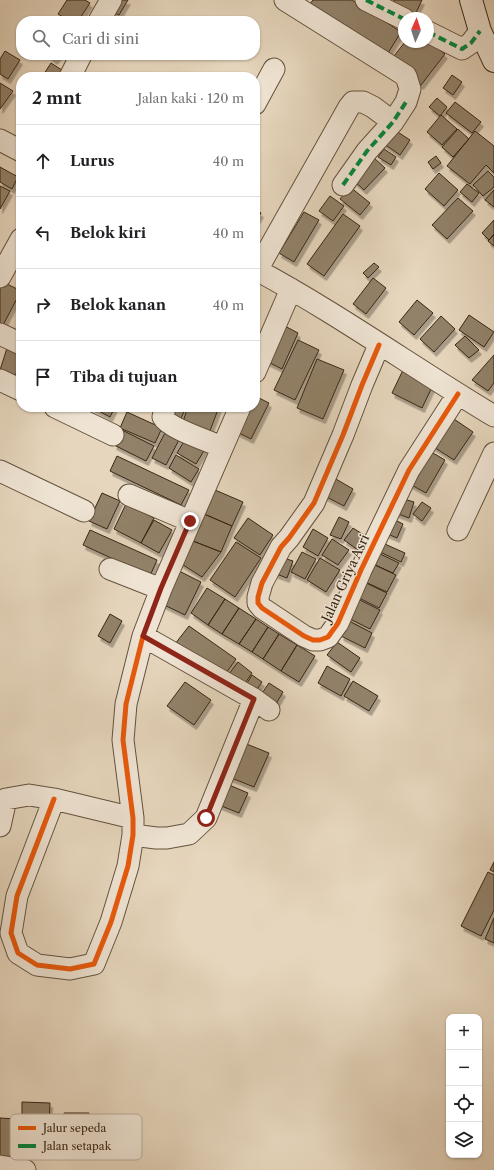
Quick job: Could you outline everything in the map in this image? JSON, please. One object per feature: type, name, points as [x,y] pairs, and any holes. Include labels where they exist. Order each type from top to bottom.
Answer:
[{"type":"street","points":[[102,16],[111,0]]},
{"type":"street","points":[[285,0],[406,76],[410,89],[406,102],[393,122],[367,151],[343,185]]},
{"type":"street","points":[[366,0],[398,16]]},
{"type":"street","points":[[471,0],[480,31],[494,61]]},
{"type":"street","points":[[434,35],[462,49],[471,43],[480,31]]},
{"type":"street","points":[[72,72],[78,60]]},
{"type":"street","points":[[260,95],[274,69]]},
{"type":"street","points":[[260,263],[349,107],[354,102],[363,102],[373,107],[393,122]]},
{"type":"street","points":[[0,140],[16,148]]},
{"type":"street","points":[[9,273],[16,253]]},
{"type":"street","points":[[260,272],[291,289],[494,416]]},
{"type":"street","points":[[260,360],[291,289]]},
{"type":"street","points":[[0,334],[16,342]]},
{"type":"street","name":"Jalan Griya Asri","points":[[379,345],[314,503],[275,557],[262,583],[258,597],[258,603],[262,608],[304,636],[313,640],[320,640],[328,637],[338,623],[408,470],[458,394]]},
{"type":"street","points":[[0,380],[16,388]]},
{"type":"street","points":[[65,412],[113,435]]},
{"type":"street","points":[[164,412],[163,417],[165,421],[222,447]]},
{"type":"street","points":[[54,799],[18,896],[11,933],[18,953],[37,965],[70,969],[94,964],[111,922],[128,866],[133,827],[123,740],[126,704],[143,636],[161,588],[238,412]]},
{"type":"street","points":[[458,530],[494,453]]},
{"type":"street","points":[[0,471],[84,511]]},
{"type":"street","points":[[129,495],[190,521]]},
{"type":"street","points":[[110,569],[161,588]]},
{"type":"street","points":[[0,826],[3,798],[28,795],[54,799],[162,838],[189,834],[206,818],[262,704],[143,636]]},
{"type":"street","points":[[0,1166],[25,1170]]},
{"type":"building","points":[[67,0],[85,0],[90,3],[81,16],[61,16],[58,14]]},
{"type":"building","points":[[112,0],[128,0],[119,15],[107,9]]},
{"type":"building","points":[[313,0],[352,0],[398,30],[398,37],[385,58],[307,8]]},
{"type":"building","points":[[394,0],[422,0],[416,12],[409,12],[392,4]]},
{"type":"building","points":[[434,46],[445,54],[421,85],[390,61],[400,48],[434,48]]},
{"type":"building","points":[[5,51],[16,58],[16,60],[20,60],[8,79],[0,74],[0,59]]},
{"type":"building","points":[[51,63],[65,72],[45,72]]},
{"type":"building","points":[[452,75],[462,82],[453,95],[443,88]]},
{"type":"building","points":[[0,83],[13,91],[0,109]]},
{"type":"building","points":[[437,98],[447,107],[440,116],[429,107]]},
{"type":"building","points":[[455,102],[481,122],[472,133],[446,113]]},
{"type":"building","points":[[441,115],[457,129],[442,145],[427,132]]},
{"type":"building","points":[[390,127],[410,140],[400,155],[380,141]]},
{"type":"building","points":[[458,129],[469,139],[453,157],[442,147]]},
{"type":"building","points":[[475,131],[494,146],[494,173],[486,165],[470,184],[447,166]]},
{"type":"building","points":[[384,149],[396,157],[391,165],[378,157]]},
{"type":"building","points":[[436,156],[441,163],[433,169],[428,162]]},
{"type":"building","points":[[373,157],[385,168],[364,190],[352,179]]},
{"type":"building","points":[[0,167],[16,176],[16,181],[12,189],[0,182]]},
{"type":"building","points":[[488,171],[494,177],[494,187],[483,196],[473,185]]},
{"type":"building","points":[[439,173],[458,190],[444,206],[425,189]]},
{"type":"building","points":[[467,184],[479,193],[472,202],[460,192]]},
{"type":"building","points":[[0,186],[10,191],[0,209]]},
{"type":"building","points":[[350,187],[370,203],[360,215],[340,199]]},
{"type":"building","points":[[494,190],[494,207],[485,200]]},
{"type":"building","points":[[330,196],[344,206],[333,221],[319,211]]},
{"type":"building","points":[[458,198],[473,211],[447,239],[432,225]]},
{"type":"building","points":[[304,212],[319,220],[294,262],[279,253]]},
{"type":"building","points":[[343,214],[360,226],[324,276],[307,264]]},
{"type":"building","points":[[494,220],[494,234],[489,240],[482,233]]},
{"type":"building","points":[[494,235],[494,246],[488,241]]},
{"type":"building","points":[[374,263],[379,267],[368,278],[363,273]]},
{"type":"building","points":[[373,278],[386,288],[366,314],[353,304]]},
{"type":"building","points":[[3,282],[16,288],[16,300],[2,327],[0,325],[0,288]]},
{"type":"building","points":[[417,300],[433,313],[414,335],[399,322]]},
{"type":"building","points":[[469,315],[494,332],[484,347],[459,330]]},
{"type":"building","points":[[441,316],[455,329],[434,352],[420,339]]},
{"type":"building","points":[[281,324],[298,333],[282,369],[264,360]]},
{"type":"building","points":[[465,336],[479,350],[469,358],[455,345]]},
{"type":"building","points":[[298,340],[319,350],[295,400],[274,390]]},
{"type":"building","points":[[7,348],[16,351],[15,377],[0,370]]},
{"type":"building","points":[[494,355],[494,383],[488,391],[472,380]]},
{"type":"building","points":[[317,359],[344,370],[323,419],[297,408]]},
{"type":"building","points":[[403,370],[433,385],[422,408],[392,393]]},
{"type":"building","points":[[260,398],[269,403],[251,439],[231,429],[240,412],[260,412]]},
{"type":"building","points":[[100,412],[112,412],[110,417]]},
{"type":"building","points":[[127,412],[162,428],[155,443],[120,428]]},
{"type":"building","points":[[169,412],[184,412],[179,423],[167,418]]},
{"type":"building","points":[[186,412],[217,412],[208,436],[181,427]]},
{"type":"building","points":[[448,415],[473,432],[454,460],[429,444]]},
{"type":"building","points":[[168,427],[182,434],[166,465],[152,458]]},
{"type":"building","points":[[122,430],[154,446],[146,461],[114,445]]},
{"type":"building","points":[[186,438],[205,449],[196,464],[177,453]]},
{"type":"building","points":[[426,449],[445,460],[426,493],[406,482]]},
{"type":"building","points":[[176,455],[199,469],[191,482],[169,468]]},
{"type":"building","points":[[117,456],[189,490],[181,505],[110,471]]},
{"type":"building","points":[[329,475],[353,489],[344,506],[319,493]]},
{"type":"building","points":[[215,490],[243,502],[232,526],[204,514]]},
{"type":"building","points":[[102,493],[120,501],[107,529],[89,521]]},
{"type":"building","points":[[397,497],[414,502],[409,518],[393,512]]},
{"type":"building","points":[[422,502],[431,508],[422,521],[413,514]]},
{"type":"building","points":[[126,504],[154,518],[141,543],[114,529]]},
{"type":"building","points":[[204,514],[232,526],[221,552],[193,541]]},
{"type":"building","points":[[339,517],[349,522],[341,539],[330,535]]},
{"type":"building","points":[[389,517],[403,524],[397,538],[383,532]]},
{"type":"building","points":[[248,518],[273,535],[260,555],[234,538]]},
{"type":"building","points":[[154,520],[172,530],[159,553],[141,543]]},
{"type":"building","points":[[353,528],[367,537],[358,550],[344,540]]},
{"type":"building","points":[[313,529],[328,538],[318,556],[303,547]]},
{"type":"building","points":[[90,530],[157,560],[150,576],[83,545]]},
{"type":"building","points":[[332,539],[349,550],[338,565],[322,555]]},
{"type":"building","points":[[193,541],[221,552],[202,577],[177,561]]},
{"type":"building","points":[[378,541],[405,553],[401,562],[374,549]]},
{"type":"building","points":[[236,542],[261,558],[235,597],[210,580]]},
{"type":"building","points":[[374,551],[399,563],[393,573],[368,562]]},
{"type":"building","points":[[302,552],[316,559],[305,579],[291,572]]},
{"type":"building","points":[[277,556],[293,561],[287,578],[271,572]]},
{"type":"building","points":[[320,558],[340,570],[326,592],[307,580]]},
{"type":"building","points":[[371,563],[396,575],[387,592],[363,581]]},
{"type":"building","points":[[175,569],[201,582],[185,615],[158,602]]},
{"type":"building","points":[[362,581],[387,593],[379,608],[355,596]]},
{"type":"building","points":[[207,588],[225,599],[208,625],[191,613]]},
{"type":"building","points":[[354,597],[380,610],[370,629],[344,616]]},
{"type":"building","points":[[225,599],[239,608],[222,634],[208,625]]},
{"type":"building","points":[[239,608],[256,619],[239,644],[222,634]]},
{"type":"building","points":[[110,614],[122,621],[110,643],[98,636]]},
{"type":"building","points":[[256,619],[268,627],[252,652],[239,644]]},
{"type":"building","points":[[349,621],[372,633],[365,648],[341,636]]},
{"type":"building","points":[[189,626],[236,659],[222,679],[175,644]]},
{"type":"building","points":[[268,627],[279,634],[263,659],[252,652]]},
{"type":"building","points":[[279,634],[297,645],[281,671],[263,659]]},
{"type":"building","points":[[337,642],[360,658],[351,672],[327,655]]},
{"type":"building","points":[[297,645],[315,656],[299,682],[281,671]]},
{"type":"building","points":[[238,662],[252,673],[241,689],[226,678]]},
{"type":"building","points":[[327,666],[350,679],[341,696],[318,683]]},
{"type":"building","points":[[252,675],[262,682],[254,694],[244,688]]},
{"type":"building","points":[[353,681],[378,696],[369,711],[344,696]]},
{"type":"building","points":[[185,682],[211,700],[194,725],[167,706]]},
{"type":"building","points":[[269,683],[283,692],[273,709],[258,699]]},
{"type":"building","points":[[239,741],[269,753],[254,787],[224,775]]},
{"type":"building","points":[[222,782],[248,793],[239,813],[214,803]]},
{"type":"building","points":[[494,862],[494,872],[490,870]]},
{"type":"building","points":[[488,872],[494,875],[494,910],[481,936],[461,926]]},
{"type":"building","points":[[494,918],[494,943],[485,939]]},
{"type":"building","points":[[22,1102],[50,1103],[50,1114],[22,1114]]},
{"type":"building","points":[[64,1113],[89,1113],[89,1114]]},
{"type":"building","points":[[0,1118],[10,1119],[10,1160],[0,1160]]},
{"type":"marked path","points":[[366,0],[398,16]]},
{"type":"marked path","points":[[434,35],[462,49],[471,43],[480,31]]},
{"type":"marked path","points":[[343,185],[367,151],[393,122],[406,102]]},
{"type":"cycle path","points":[[379,345],[314,503],[281,547],[262,583],[258,597],[258,603],[262,608],[304,636],[313,640],[320,640],[328,637],[338,623],[361,570],[409,470],[458,394]]},
{"type":"cycle path","points":[[54,799],[17,896],[11,933],[18,953],[37,965],[70,969],[94,964],[111,922],[128,866],[133,835],[133,818],[123,740],[126,704],[143,636]]},
{"type":"route","points":[[190,521],[161,588],[143,636],[254,699],[206,818]]}]
